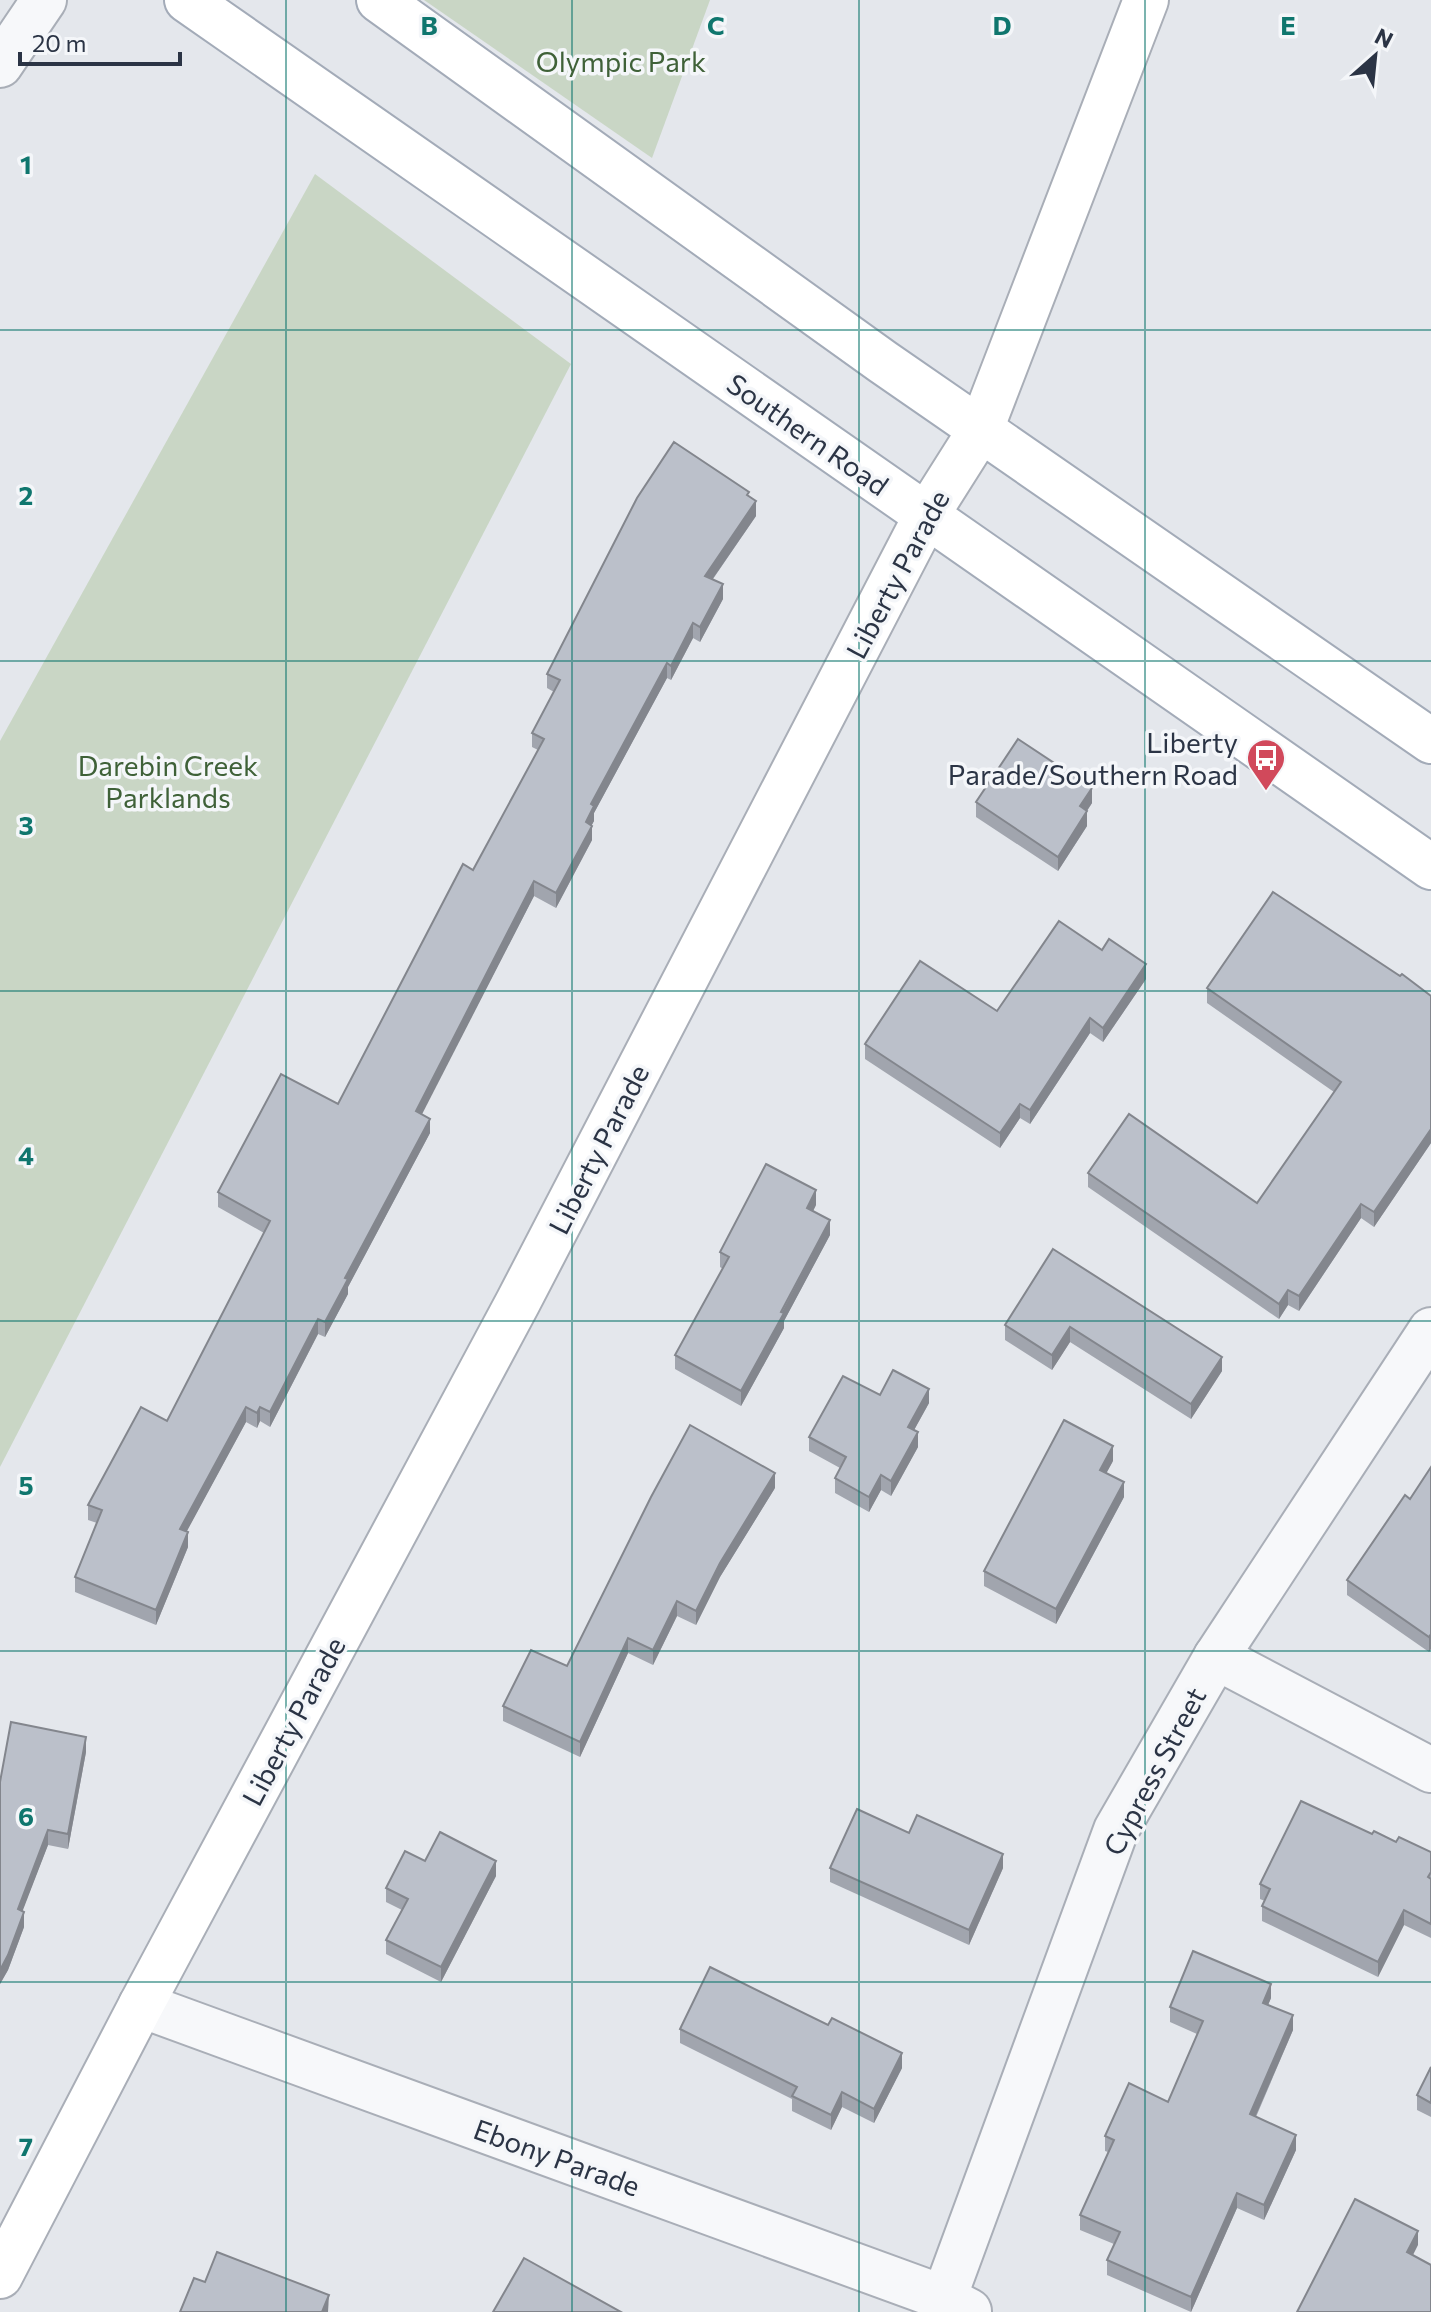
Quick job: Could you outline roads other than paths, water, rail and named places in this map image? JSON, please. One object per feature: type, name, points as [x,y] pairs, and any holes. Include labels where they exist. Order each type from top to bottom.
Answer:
[{"type":"main road","name":"Southern Road","points":[[187,0],[1431,867]]},
{"type":"main road","points":[[379,0],[870,353],[1431,741]]},
{"type":"main road","name":"Liberty Parade","points":[[0,2276],[141,2005],[518,1302],[926,516],[981,429],[1146,0]]},
{"type":"street","points":[[0,65],[44,0]]},
{"type":"street","name":"Cypress Street","points":[[957,2305],[1116,1830],[1216,1657],[1431,1330]]},
{"type":"street","points":[[1216,1657],[1431,1770]]},
{"type":"street","name":"Ebony Parade","points":[[141,2005],[957,2305]]},
{"type":"place","name":"Liberty Parade/Southern Road","points":[[1266,792]]},
{"type":"park label","name":"Olympic Park","points":[[621,61]]},
{"type":"park label","name":"Darebin Creek Parklands","points":[[168,781]]}]
